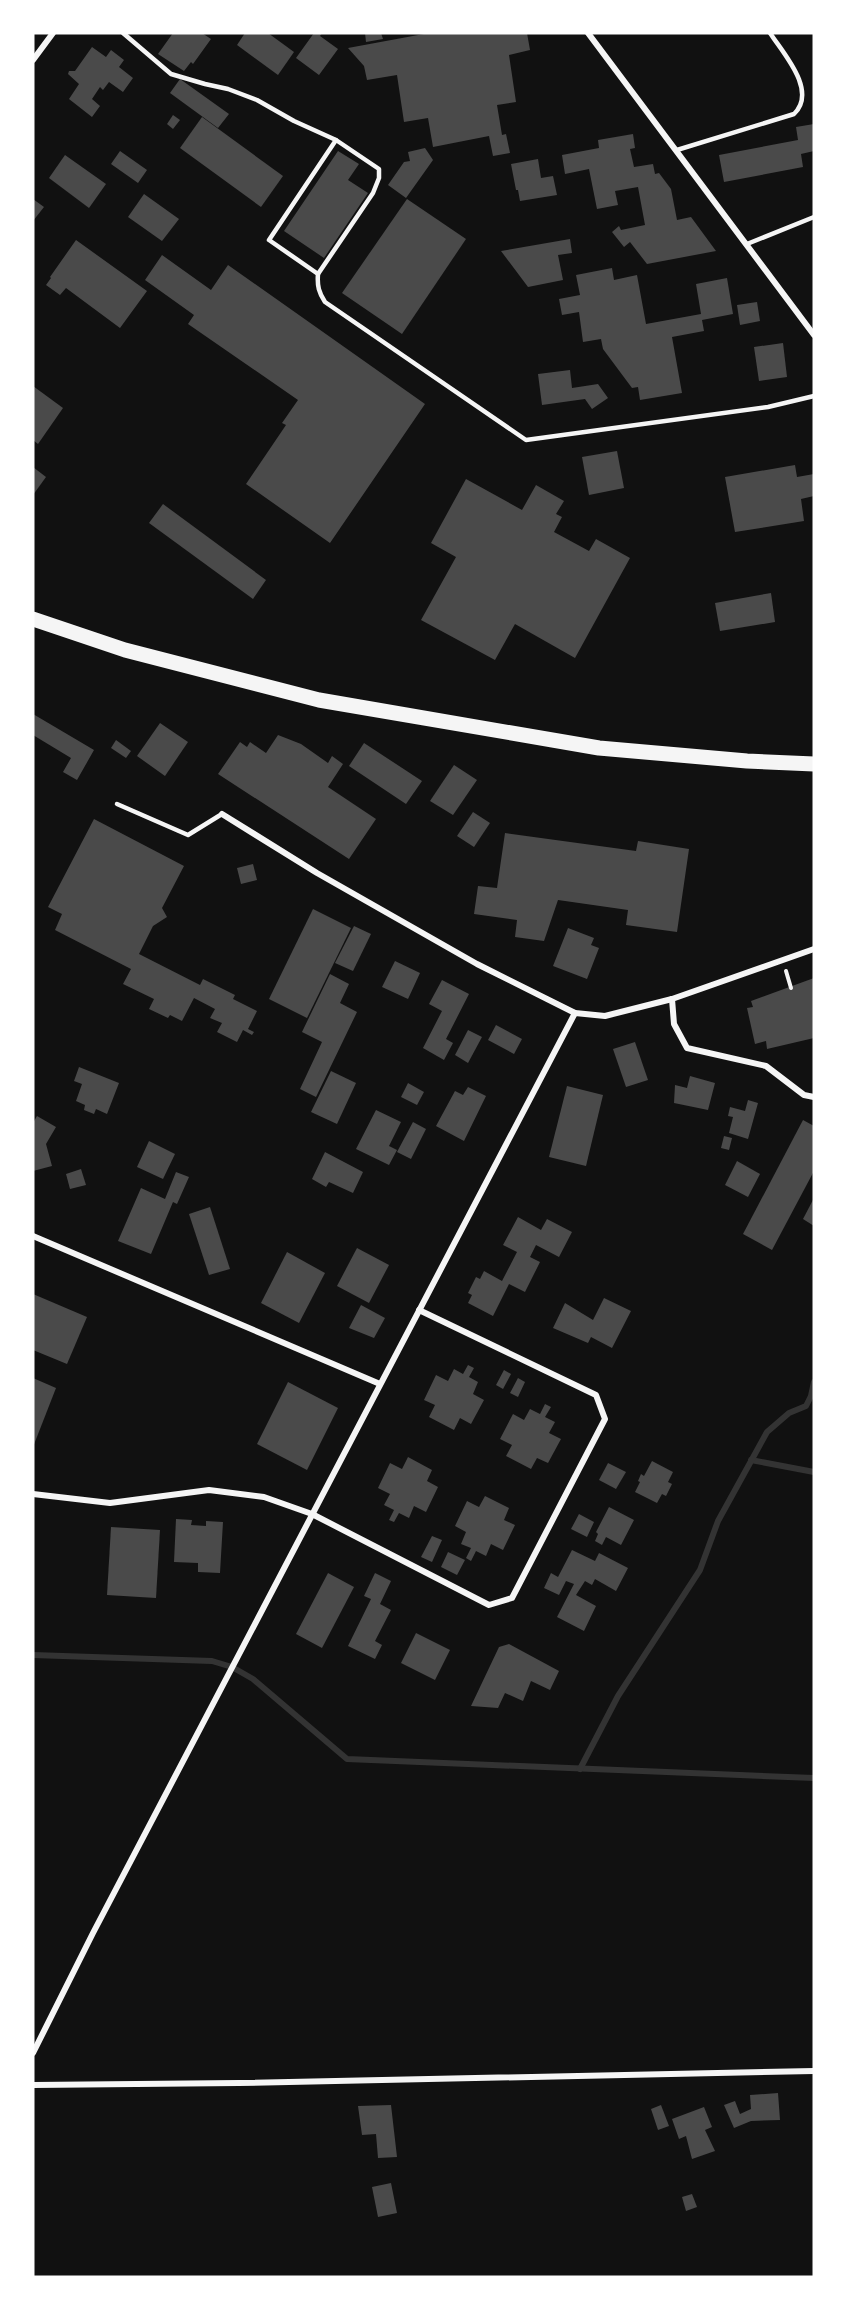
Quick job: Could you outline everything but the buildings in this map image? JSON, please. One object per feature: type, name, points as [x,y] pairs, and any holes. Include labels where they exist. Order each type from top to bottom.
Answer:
[{"type":"main road","points":[[33,619],[125,650],[319,700],[599,748],[747,761],[814,764]]},
{"type":"street","points":[[33,60],[53,33]]},
{"type":"street","points":[[588,33],[814,335]]},
{"type":"street","points":[[222,814],[307,868],[477,964],[575,1013],[605,1016],[672,999],[814,949]]},
{"type":"street","points":[[672,999],[674,1024],[687,1048],[766,1066],[804,1095],[814,1097]]},
{"type":"street","points":[[33,2053],[235,1660],[575,1013]]},
{"type":"street","points":[[33,1236],[380,1384]]},
{"type":"street","points":[[33,1494],[110,1503],[209,1490],[264,1497],[312,1514],[489,1605],[512,1598],[605,1419],[596,1395],[419,1310]]},
{"type":"street","points":[[33,2085],[250,2083],[814,2071]]},
{"type":"lane","points":[[123,33],[171,74],[228,89],[257,100],[294,121],[336,140],[379,169],[379,178],[373,193],[318,274],[317,285],[325,302],[526,440],[768,407],[814,396]]},
{"type":"lane","points":[[676,150],[794,114],[798,110],[803,92],[801,81],[770,33]]},
{"type":"lane","points":[[318,274],[269,240],[336,140]]},
{"type":"lane","points":[[747,244],[814,217]]},
{"type":"lane","points":[[117,804],[188,835],[222,814]]},
{"type":"path","points":[[782,960],[791,988]]},
{"type":"waterway","points":[[580,1769],[618,1696],[700,1570],[718,1521],[767,1432],[789,1413],[806,1406],[814,1382]]},
{"type":"waterway","points":[[751,1460],[814,1472]]},
{"type":"waterway","points":[[33,1655],[212,1661],[232,1667],[253,1679],[347,1759],[814,1778]]}]
